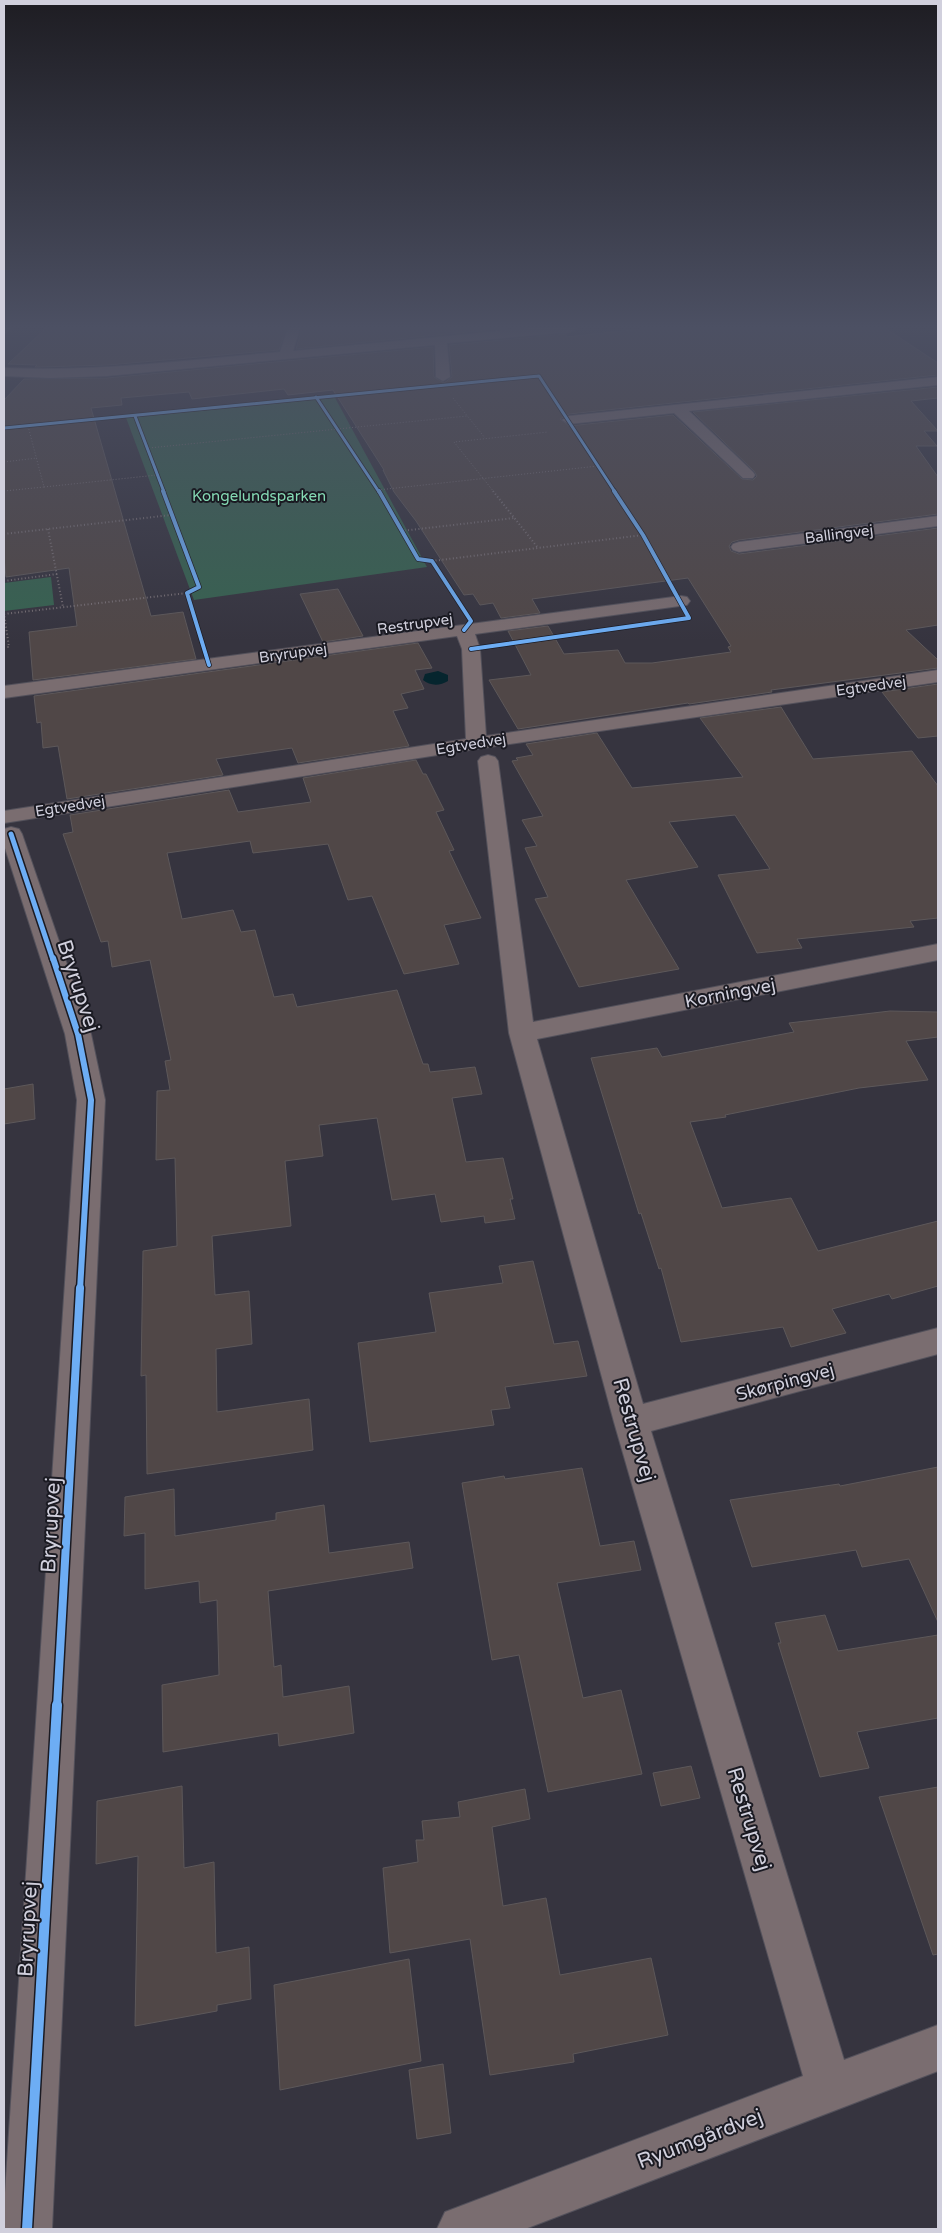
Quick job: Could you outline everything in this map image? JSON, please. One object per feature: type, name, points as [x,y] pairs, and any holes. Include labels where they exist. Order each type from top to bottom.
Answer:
[{"type":"street","points":[[703,432],[748,475]]},
{"type":"street","name":"Ballingvej","points":[[739,547],[938,522]]},
{"type":"street","name":"Restrupvej","points":[[344,646],[681,601]]},
{"type":"street","name":"Restrupvej","points":[[464,630],[471,649],[482,752],[522,1033],[631,1422],[830,2089]]},
{"type":"street","name":"Bryrupvej","points":[[4,692],[344,646]]},
{"type":"street","name":"Egtvedvej","points":[[8,825],[482,752],[938,676]]},
{"type":"street","name":"Bryrupvej","points":[[8,825],[78,1034],[91,1100],[27,2229]]},
{"type":"street","name":"Korningvej","points":[[522,1033],[938,952]]},
{"type":"street","name":"Skørpingvej","points":[[631,1422],[938,1341]]},
{"type":"street","name":"Ryumgårdvej","points":[[462,2229],[938,2048]]},
{"type":"path","points":[[30,432],[44,487]]},
{"type":"path","points":[[149,448],[306,432]]},
{"type":"path","points":[[341,432],[344,436]]},
{"type":"path","points":[[480,432],[486,439]]},
{"type":"path","points":[[525,432],[454,442],[538,548]]},
{"type":"path","points":[[577,432],[603,473]]},
{"type":"path","points":[[146,440],[152,457]]},
{"type":"path","points":[[4,462],[37,458]]},
{"type":"path","points":[[154,466],[160,483]]},
{"type":"path","points":[[378,490],[598,466]]},
{"type":"path","points":[[4,491],[157,475]]},
{"type":"path","points":[[373,482],[383,498]]},
{"type":"path","points":[[168,507],[174,524]]},
{"type":"path","points":[[4,534],[171,515]]},
{"type":"path","points":[[401,531],[514,518]]},
{"type":"path","points":[[397,523],[406,538]]},
{"type":"path","points":[[638,528],[647,544]]},
{"type":"path","points":[[48,529],[63,607]]},
{"type":"path","points":[[429,561],[643,535]]},
{"type":"path","points":[[429,561],[437,568]]},
{"type":"path","points":[[4,581],[57,574]]},
{"type":"path","points":[[4,648],[9,647],[4,614],[190,592],[190,602]]},
{"type":"green space","name":"Kongelundsparken","points":[[131,432],[354,432],[427,567],[194,600]]},
{"type":"green space","points":[[51,577],[54,605],[4,611],[4,583]]},
{"type":"water","points":[[438,671],[448,675],[448,681],[435,685],[423,680],[425,674]]},
{"type":"building","points":[[4,432],[98,432],[151,616],[183,612],[196,659],[33,680],[29,632],[77,626],[69,568],[6,577],[4,558]]},
{"type":"building","points":[[360,432],[692,432],[742,479],[753,480],[757,476],[754,471],[714,432],[925,432],[937,446],[916,446],[938,477],[938,514],[739,540],[732,542],[729,546],[731,551],[739,554],[938,528],[938,625],[906,630],[938,660],[938,668],[771,690],[772,692],[518,729],[489,680],[531,675],[508,631],[548,626],[564,654],[618,650],[625,663],[652,663],[731,652],[728,647],[731,646],[688,578],[532,599],[540,613],[501,618],[493,603],[480,605],[473,594],[464,595],[416,521],[394,492],[384,470]]},
{"type":"building","points":[[338,589],[363,636],[323,642],[300,594]]},
{"type":"building","points":[[418,643],[432,668],[415,670],[424,689],[401,694],[408,708],[393,711],[409,746],[298,763],[292,748],[216,759],[223,775],[67,799],[58,746],[43,748],[41,722],[37,723],[34,696]]},
{"type":"building","points":[[938,684],[938,736],[918,738],[882,692]]},
{"type":"building","points":[[781,707],[813,759],[912,751],[938,786],[938,918],[910,921],[914,927],[797,939],[802,948],[757,953],[718,875],[770,869],[735,815],[669,822],[698,867],[626,880],[679,969],[579,987],[535,899],[548,897],[525,848],[537,846],[522,820],[543,816],[512,761],[518,760],[516,758],[533,755],[526,744],[597,733],[632,788],[743,777],[700,718]]},
{"type":"building","points":[[416,760],[423,774],[426,774],[444,810],[436,812],[454,850],[449,851],[481,918],[444,925],[459,964],[404,974],[372,896],[348,900],[328,844],[253,853],[250,841],[167,853],[182,919],[233,910],[241,932],[255,930],[274,997],[293,994],[297,1007],[397,990],[423,1064],[428,1064],[430,1072],[475,1067],[482,1094],[452,1098],[466,1162],[503,1158],[513,1199],[510,1199],[515,1219],[485,1223],[484,1216],[441,1222],[435,1194],[392,1200],[377,1118],[319,1125],[323,1156],[285,1161],[291,1226],[212,1236],[215,1295],[249,1291],[252,1344],[216,1349],[217,1412],[309,1399],[313,1450],[147,1474],[146,1375],[141,1376],[143,1251],[177,1246],[175,1158],[156,1160],[157,1091],[170,1090],[165,1061],[171,1060],[150,960],[112,967],[108,941],[101,942],[63,834],[73,832],[70,815],[229,790],[238,812],[311,802],[303,778]]},
{"type":"building","points":[[890,1011],[938,1012],[938,1037],[906,1041],[928,1080],[859,1088],[725,1115],[726,1117],[690,1122],[722,1208],[791,1198],[818,1251],[938,1221],[938,1286],[892,1299],[889,1294],[832,1309],[846,1333],[791,1347],[783,1327],[681,1342],[661,1268],[659,1269],[641,1213],[639,1214],[591,1058],[657,1048],[662,1057],[794,1032],[789,1023]]},
{"type":"building","points":[[33,1084],[35,1119],[4,1124],[4,1089]]},
{"type":"building","points":[[533,1261],[554,1344],[578,1341],[587,1376],[505,1387],[510,1408],[491,1410],[494,1425],[370,1442],[358,1343],[436,1332],[429,1293],[503,1283],[499,1266]]},
{"type":"building","points":[[938,1467],[938,1622],[909,1559],[862,1567],[856,1550],[752,1567],[730,1500],[839,1484],[840,1486]]},
{"type":"building","points":[[582,1468],[600,1546],[634,1541],[641,1570],[557,1583],[583,1698],[621,1690],[642,1774],[548,1792],[519,1655],[492,1660],[462,1483],[504,1476],[505,1479]]},
{"type":"building","points":[[174,1489],[175,1536],[276,1520],[276,1513],[324,1505],[329,1553],[409,1542],[413,1568],[268,1591],[274,1667],[281,1665],[283,1697],[349,1686],[354,1733],[279,1746],[278,1733],[163,1752],[162,1685],[219,1675],[217,1600],[200,1603],[199,1581],[145,1589],[145,1533],[124,1536],[125,1497]]},
{"type":"building","points":[[825,1615],[838,1651],[938,1635],[938,1718],[857,1732],[869,1768],[820,1777],[778,1643],[781,1643],[775,1623]]},
{"type":"building","points":[[691,1766],[700,1798],[661,1806],[653,1773]]},
{"type":"building","points":[[182,1786],[184,1868],[214,1862],[216,1953],[249,1947],[251,1999],[217,2005],[217,2011],[135,2026],[138,1856],[96,1864],[97,1801]]},
{"type":"building","points":[[938,1787],[938,1954],[933,1955],[879,1797]]},
{"type":"building","points":[[525,1789],[530,1819],[492,1827],[503,1906],[546,1898],[560,1975],[651,1958],[668,2035],[573,2054],[574,2062],[490,2075],[470,1939],[390,1953],[383,1868],[418,1862],[416,1840],[424,1840],[422,1821],[460,1817],[458,1802]]},
{"type":"building","points":[[409,1959],[421,2061],[280,2090],[274,1985]]},
{"type":"building","points":[[443,2064],[451,2133],[417,2139],[409,2070]]},
{"type":"cycle path","points":[[141,432],[199,587],[187,593],[209,665]]},
{"type":"cycle path","points":[[339,432],[378,490],[418,559],[432,561],[471,621],[464,630]]},
{"type":"cycle path","points":[[471,649],[689,618],[643,535],[576,432]]},
{"type":"cycle path","points":[[11,834],[78,1034],[91,1100],[27,2229]]}]
